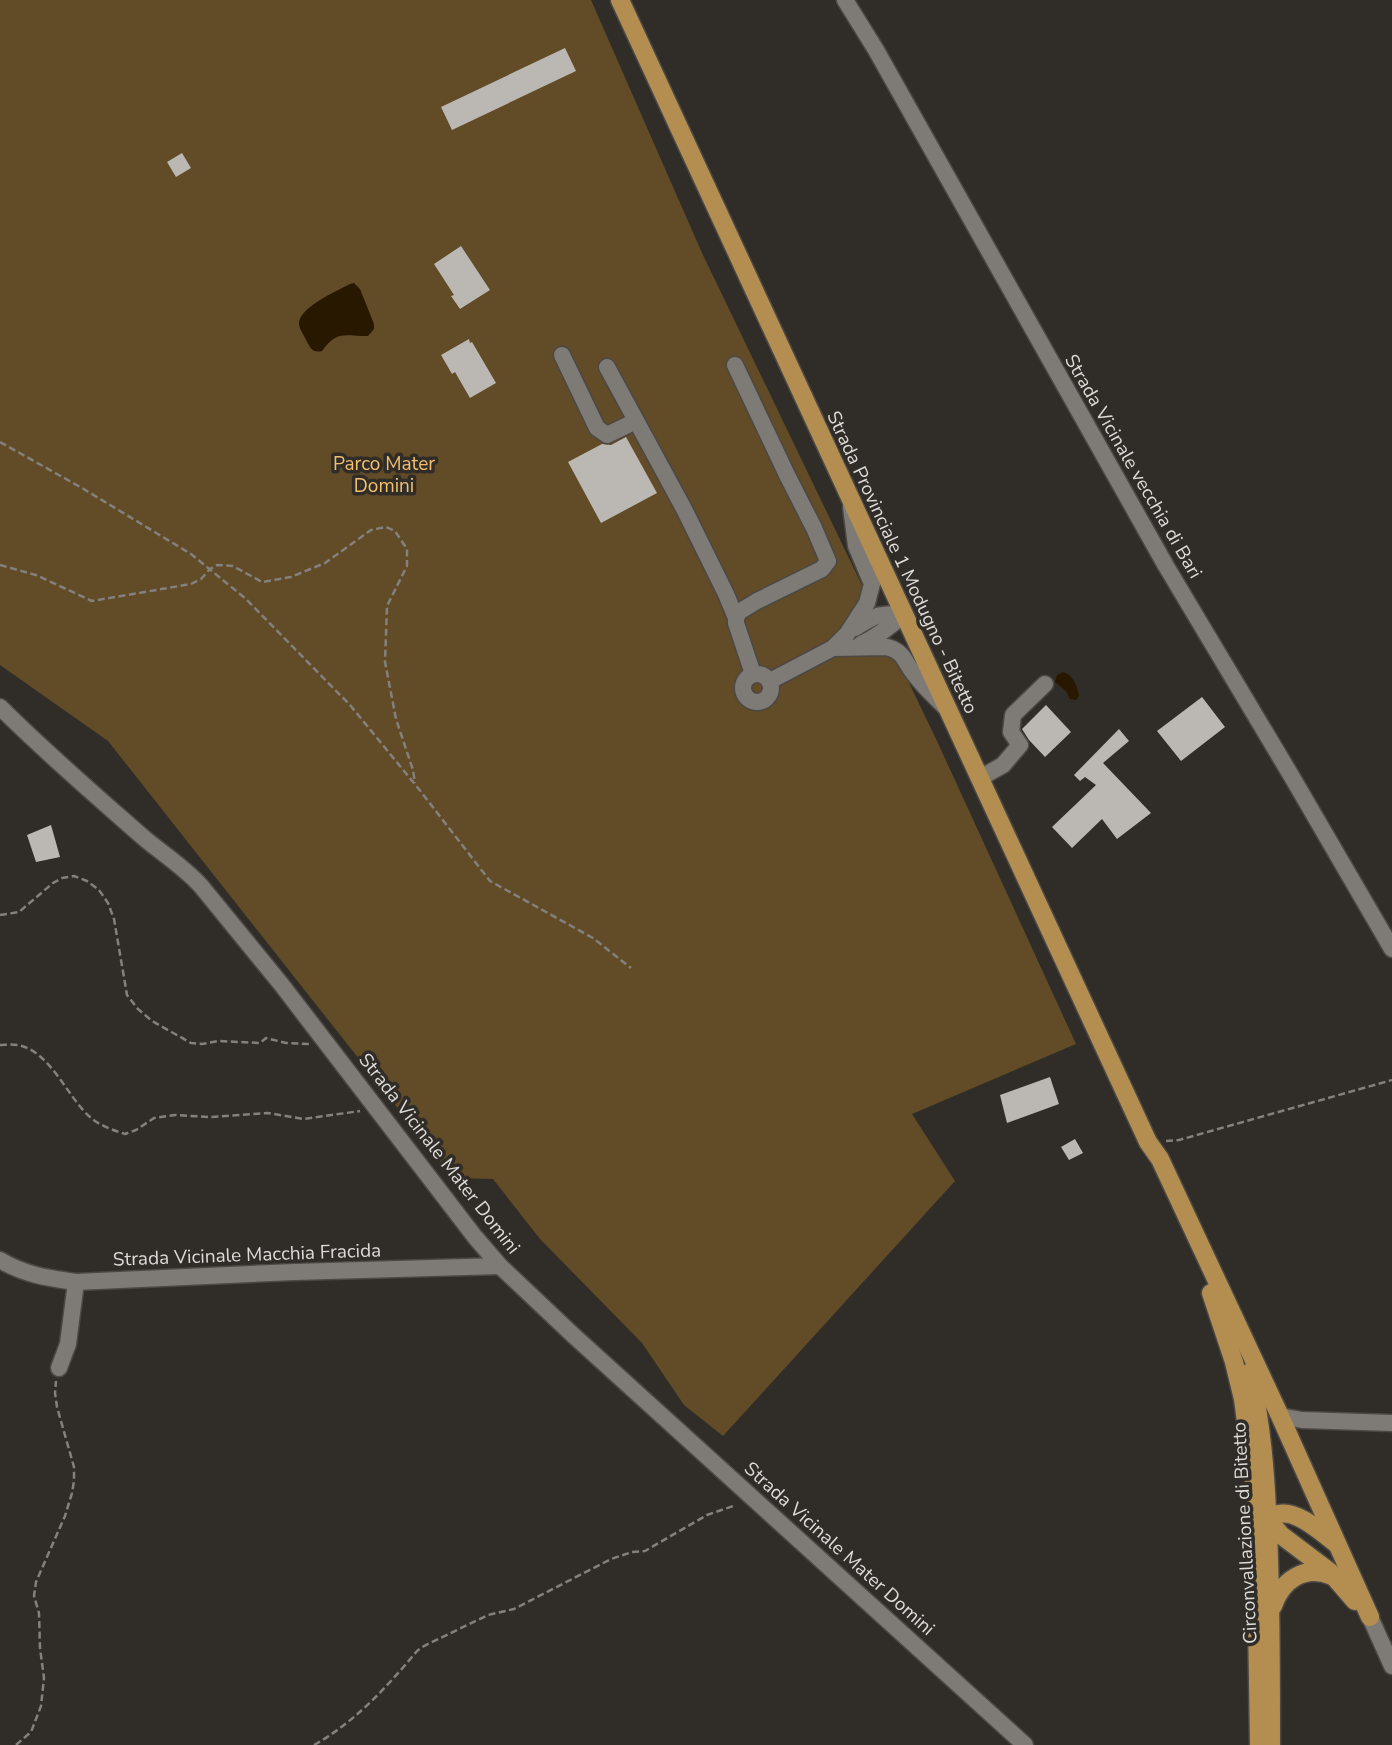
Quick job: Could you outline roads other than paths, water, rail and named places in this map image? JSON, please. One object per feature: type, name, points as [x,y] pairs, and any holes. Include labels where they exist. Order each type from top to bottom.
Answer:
[{"type":"main road","name":"Strada Provinciale 1 Modugno - Bitetto","points":[[620,0],[1148,1142],[1160,1159],[1230,1325]]},
{"type":"main road","points":[[1230,1325],[1280,1416],[1370,1617]]},
{"type":"main road","name":"Circonvallazione di Bitetto","points":[[1230,1325],[1261,1525],[1270,1616],[1270,1745]]},
{"type":"main road","name":"Circonvallazione di Bitetto","points":[[1230,1325],[1246,1354],[1260,1421],[1259,1745]]},
{"type":"main road","points":[[1337,1544],[1291,1513],[1277,1514],[1261,1525],[1280,1535],[1331,1572],[1370,1617]]},
{"type":"main road","points":[[1270,1616],[1278,1592],[1294,1578],[1305,1573],[1317,1571],[1330,1575],[1342,1584]]},
{"type":"street","name":"Strada Vicinale vecchia di Bari","points":[[845,0],[876,50],[1166,566],[1392,949]]},
{"type":"street","points":[[562,355],[597,428],[607,435],[636,421]]},
{"type":"street","points":[[735,365],[828,561],[822,569],[757,601],[739,612],[736,618]]},
{"type":"street","points":[[607,367],[726,594],[753,674]]},
{"type":"street","points":[[850,501],[856,546],[872,584],[851,640]]},
{"type":"street","points":[[770,681],[851,640],[870,640],[892,626],[904,614]]},
{"type":"street","points":[[851,640],[887,647],[901,653],[914,675],[949,712]]},
{"type":"street","points":[[753,674],[763,675],[770,681],[772,691],[767,699],[758,703],[749,700],[744,693],[743,684],[753,674]]},
{"type":"street","points":[[980,778],[1003,765],[1020,745],[1011,732],[1013,715],[1045,684]]},
{"type":"street","name":"Strada Vicinale Mater Domini","points":[[0,707],[35,742],[135,830],[189,872],[281,984],[500,1266],[1026,1745]]},
{"type":"street","name":"Strada Vicinale Macchia Fracida","points":[[0,1260],[17,1270],[76,1282],[500,1266]]},
{"type":"street","points":[[59,1368],[68,1344],[76,1282]]},
{"type":"street","points":[[1280,1416],[1302,1420],[1392,1423]]},
{"type":"street","points":[[1370,1617],[1392,1666]]},
{"type":"park label","name":"Parco Mater Domini","points":[[384,474]]}]
